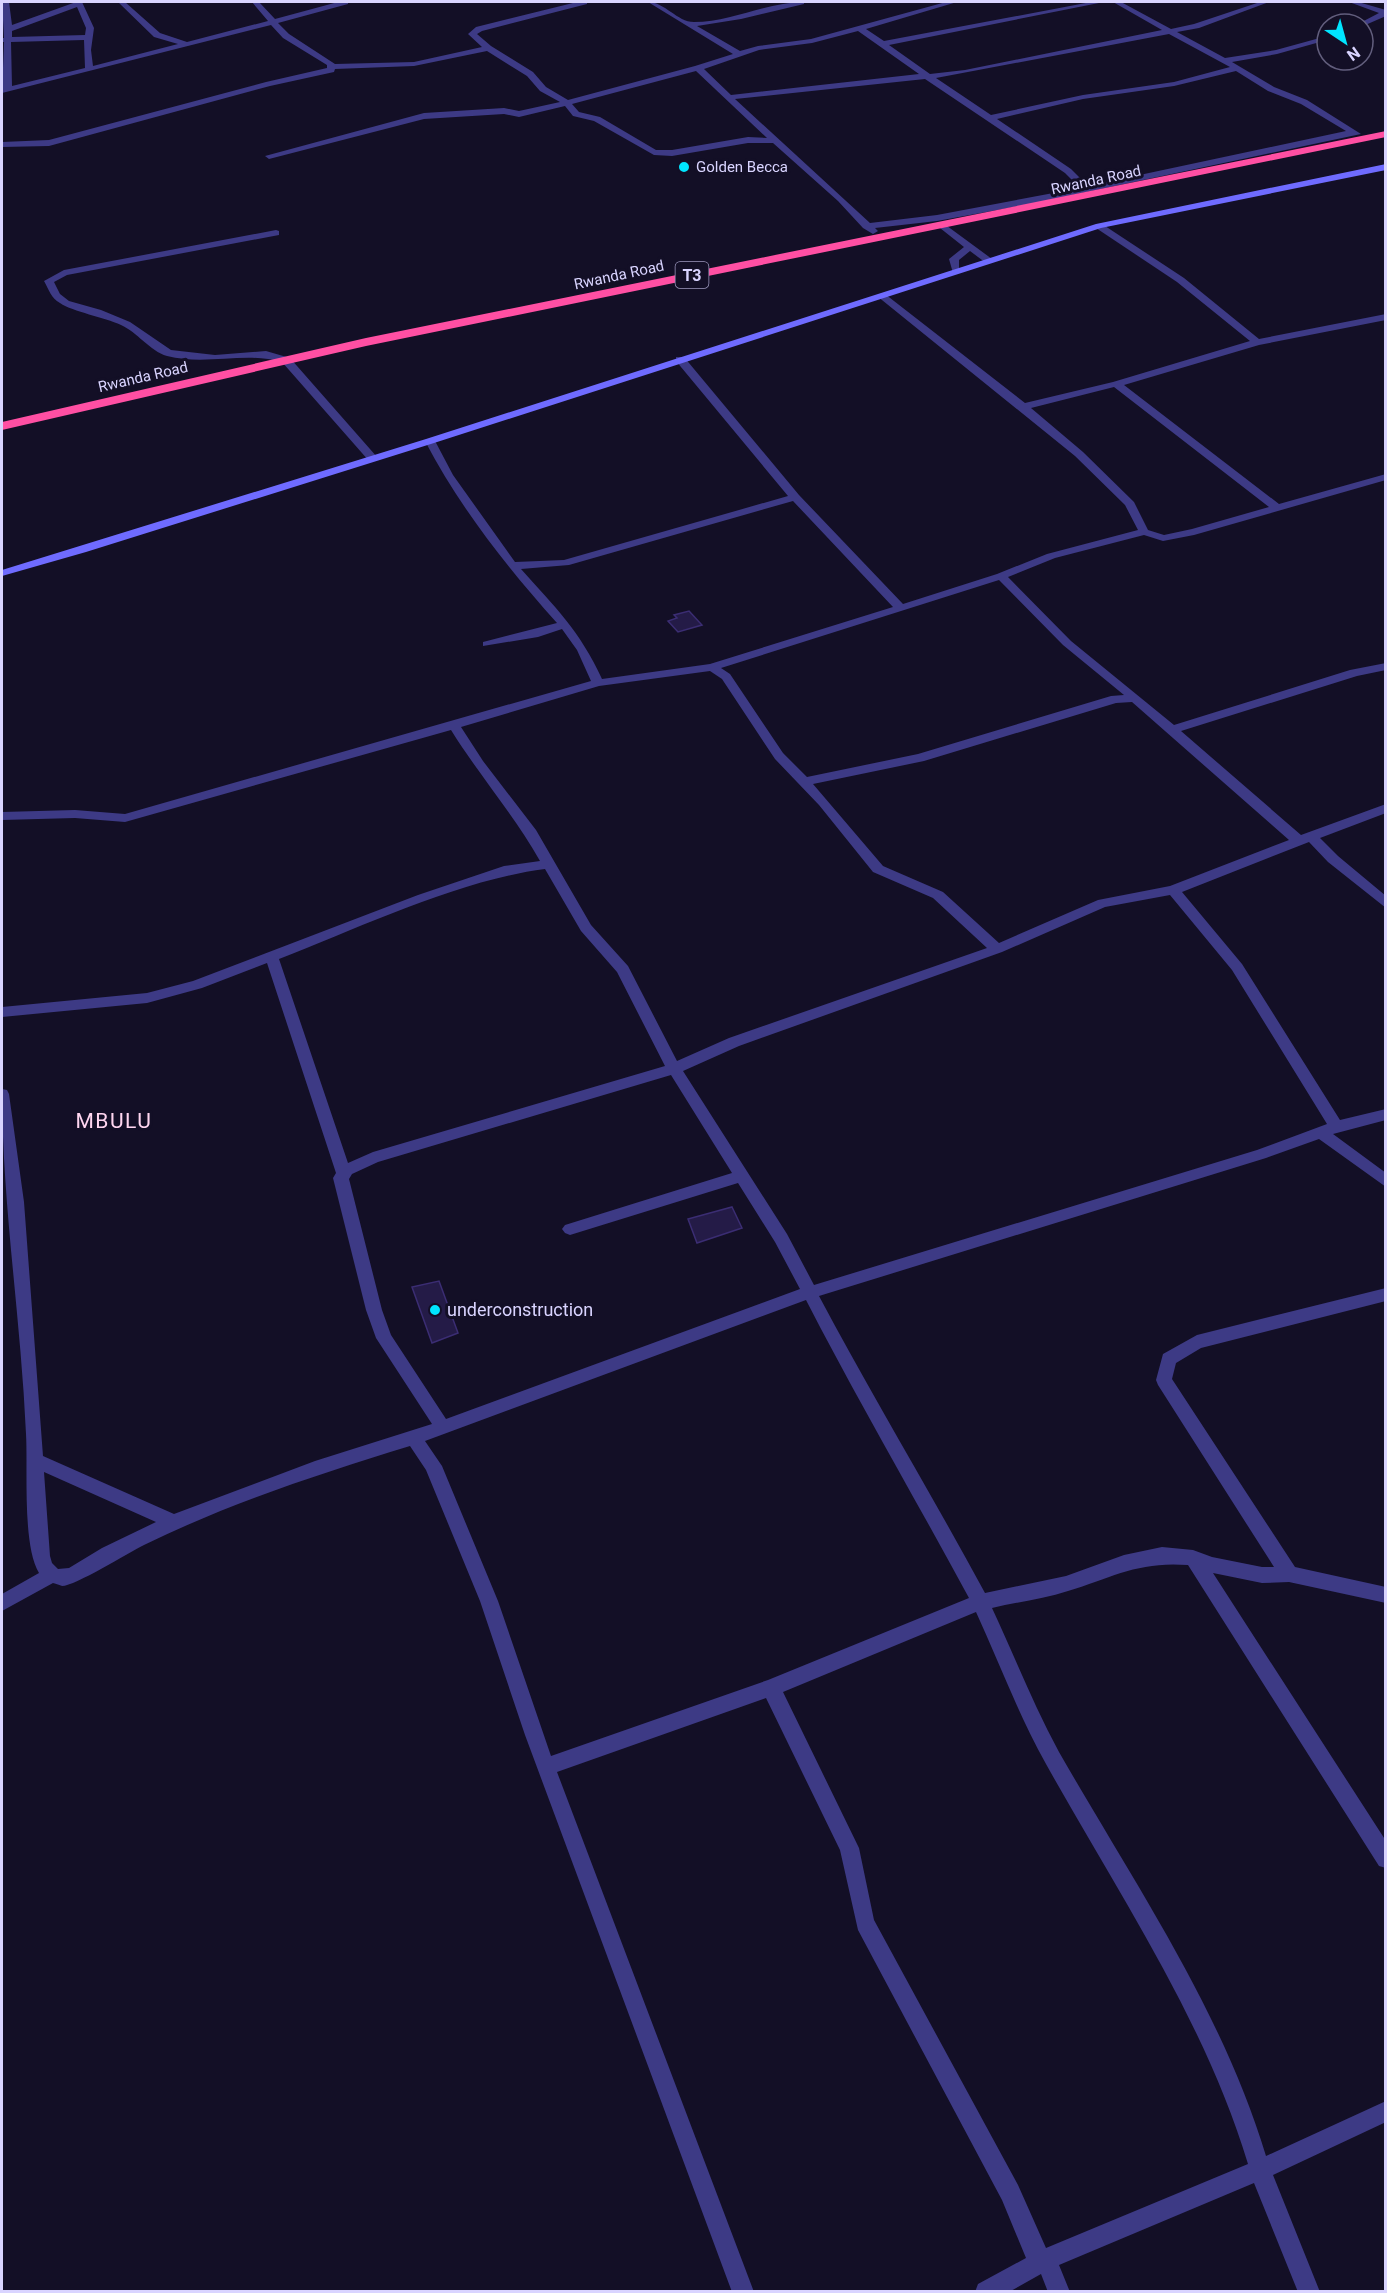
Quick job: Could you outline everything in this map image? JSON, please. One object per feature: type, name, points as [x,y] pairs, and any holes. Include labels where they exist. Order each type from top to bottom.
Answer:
[{"type":"highway","name":"Rwanda Road","points":[[2,426],[286,360],[1386,134]]},
{"type":"street","points":[[5,2],[10,22],[4,40],[5,90],[345,2]]},
{"type":"street","points":[[121,2],[157,35],[186,45]]},
{"type":"street","points":[[255,2],[286,36],[328,62],[331,67]]},
{"type":"street","points":[[573,2],[583,2]]},
{"type":"street","points":[[583,2],[472,32],[488,48],[530,74],[543,89],[567,103],[576,114],[597,119],[661,153],[738,141],[775,141]]},
{"type":"street","points":[[651,2],[738,54]]},
{"type":"street","points":[[690,25],[801,2]]},
{"type":"street","points":[[269,156],[424,116],[504,111],[519,114],[698,68],[767,46],[812,41],[953,2]]},
{"type":"street","points":[[883,44],[1100,2]]},
{"type":"street","points":[[1116,2],[1271,89],[1304,102],[1365,138]]},
{"type":"street","points":[[730,98],[927,77],[1169,32],[1196,26],[1264,2],[1273,2]]},
{"type":"street","points":[[1352,2],[1385,13]]},
{"type":"street","points":[[9,29],[79,3],[88,22],[89,69]]},
{"type":"street","points":[[914,4],[926,10]]},
{"type":"street","points":[[860,28],[927,77],[1065,169],[1086,189]]},
{"type":"street","points":[[4,40],[89,37]]},
{"type":"street","points":[[1224,61],[1276,52],[1315,41]]},
{"type":"street","points":[[2,145],[23,145],[59,140],[268,84],[320,73],[331,67],[405,65],[488,48]]},
{"type":"street","points":[[698,68],[775,141],[841,199],[866,226],[883,238]]},
{"type":"street","points":[[991,118],[1083,97],[1174,84],[1237,68]]},
{"type":"street","points":[[866,226],[955,215],[1354,132]]},
{"type":"street","points":[[2,573],[430,441],[680,358],[1099,226],[1386,167]]},
{"type":"street","points":[[1065,169],[1096,178],[1122,181]]},
{"type":"street","points":[[943,226],[989,261]]},
{"type":"street","points":[[1099,226],[1143,253],[1196,291],[1257,342]]},
{"type":"street","points":[[276,233],[64,273],[49,281],[56,296],[66,303],[127,324],[168,353],[215,358],[266,354],[286,360],[373,459]]},
{"type":"street","points":[[956,271],[954,259],[970,247]]},
{"type":"street","points":[[882,296],[1023,406],[1107,480],[1130,504],[1144,532]]},
{"type":"street","points":[[1023,406],[1116,384],[1257,342],[1386,317]]},
{"type":"street","points":[[680,358],[795,497],[901,608]]},
{"type":"street","points":[[1116,384],[1280,509]]},
{"type":"street","points":[[430,441],[448,475],[512,566],[565,624],[583,650],[598,683]]},
{"type":"street","points":[[2,816],[75,814],[125,819],[598,683],[712,667],[1001,576],[1051,556],[1144,532],[1163,538],[1280,509],[1384,479]]},
{"type":"street","points":[[512,566],[565,563],[795,497]]},
{"type":"street","points":[[1001,576],[1067,643],[1386,904]]},
{"type":"street","points":[[487,644],[538,633],[565,624]]},
{"type":"street","points":[[1172,730],[1354,673],[1386,666]]},
{"type":"street","points":[[712,667],[726,677],[779,756],[806,781],[878,869],[938,895],[997,949]]},
{"type":"street","points":[[806,781],[920,758],[1115,699],[1136,698]]},
{"type":"street","points":[[454,725],[478,763],[531,833],[586,928],[623,969],[674,1069],[704,1120],[743,1176],[781,1238],[862,1393],[928,1505],[980,1602],[1052,1755],[1188,1994],[1229,2079],[1245,2120],[1260,2170],[1309,2292]]},
{"type":"street","points":[[442,1427],[384,1338],[374,1310],[341,1178],[347,1170],[373,1158],[674,1069],[734,1042],[997,949],[1073,914],[1103,903],[1173,890],[1386,808]]},
{"type":"street","points":[[2,1012],[147,998],[197,985],[423,898],[509,869],[548,864]]},
{"type":"street","points":[[1173,890],[1237,967],[1329,1130],[1386,1180]]},
{"type":"street","points":[[271,956],[344,1174]]},
{"type":"street","points":[[2,1094],[16,1202],[34,1424],[41,1556],[44,1567],[52,1575],[62,1578],[174,1522],[315,1468],[414,1438],[808,1293],[1386,1114]]},
{"type":"street","points":[[570,1229],[743,1176]]},
{"type":"street","points":[[1288,1574],[1164,1380],[1169,1359],[1197,1342],[1358,1303],[1386,1294]]},
{"type":"street","points":[[414,1438],[432,1467],[489,1601],[546,1767],[743,2292]]},
{"type":"street","points":[[35,1460],[174,1522]]},
{"type":"street","points":[[546,1767],[771,1688],[980,1602],[1066,1584],[1124,1563],[1152,1557],[1162,1555],[1193,1558],[1211,1565],[1262,1575],[1288,1574],[1386,1595]]},
{"type":"street","points":[[1193,1558],[1386,1859]]},
{"type":"street","points":[[2,1603],[52,1575]]},
{"type":"street","points":[[771,1688],[849,1848],[865,1923],[1010,2193],[1032,2247],[1044,2260],[1059,2292]]},
{"type":"street","points":[[986,2292],[1044,2260],[1260,2170],[1386,2111]]},
{"type":"building","points":[[689,611],[702,625],[678,632],[668,621],[677,618],[674,615]]},
{"type":"building","points":[[732,1207],[742,1228],[697,1243],[688,1219]]},
{"type":"building","name":"underconstruction","points":[[439,1281],[458,1333],[432,1343],[412,1287]]},
{"type":"place","name":"Golden Becca","points":[[684,167]]},
{"type":"place","name":"underconstruction","points":[[435,1310]]},
{"type":"district","name":"MBULU","points":[[114,1121]]}]
